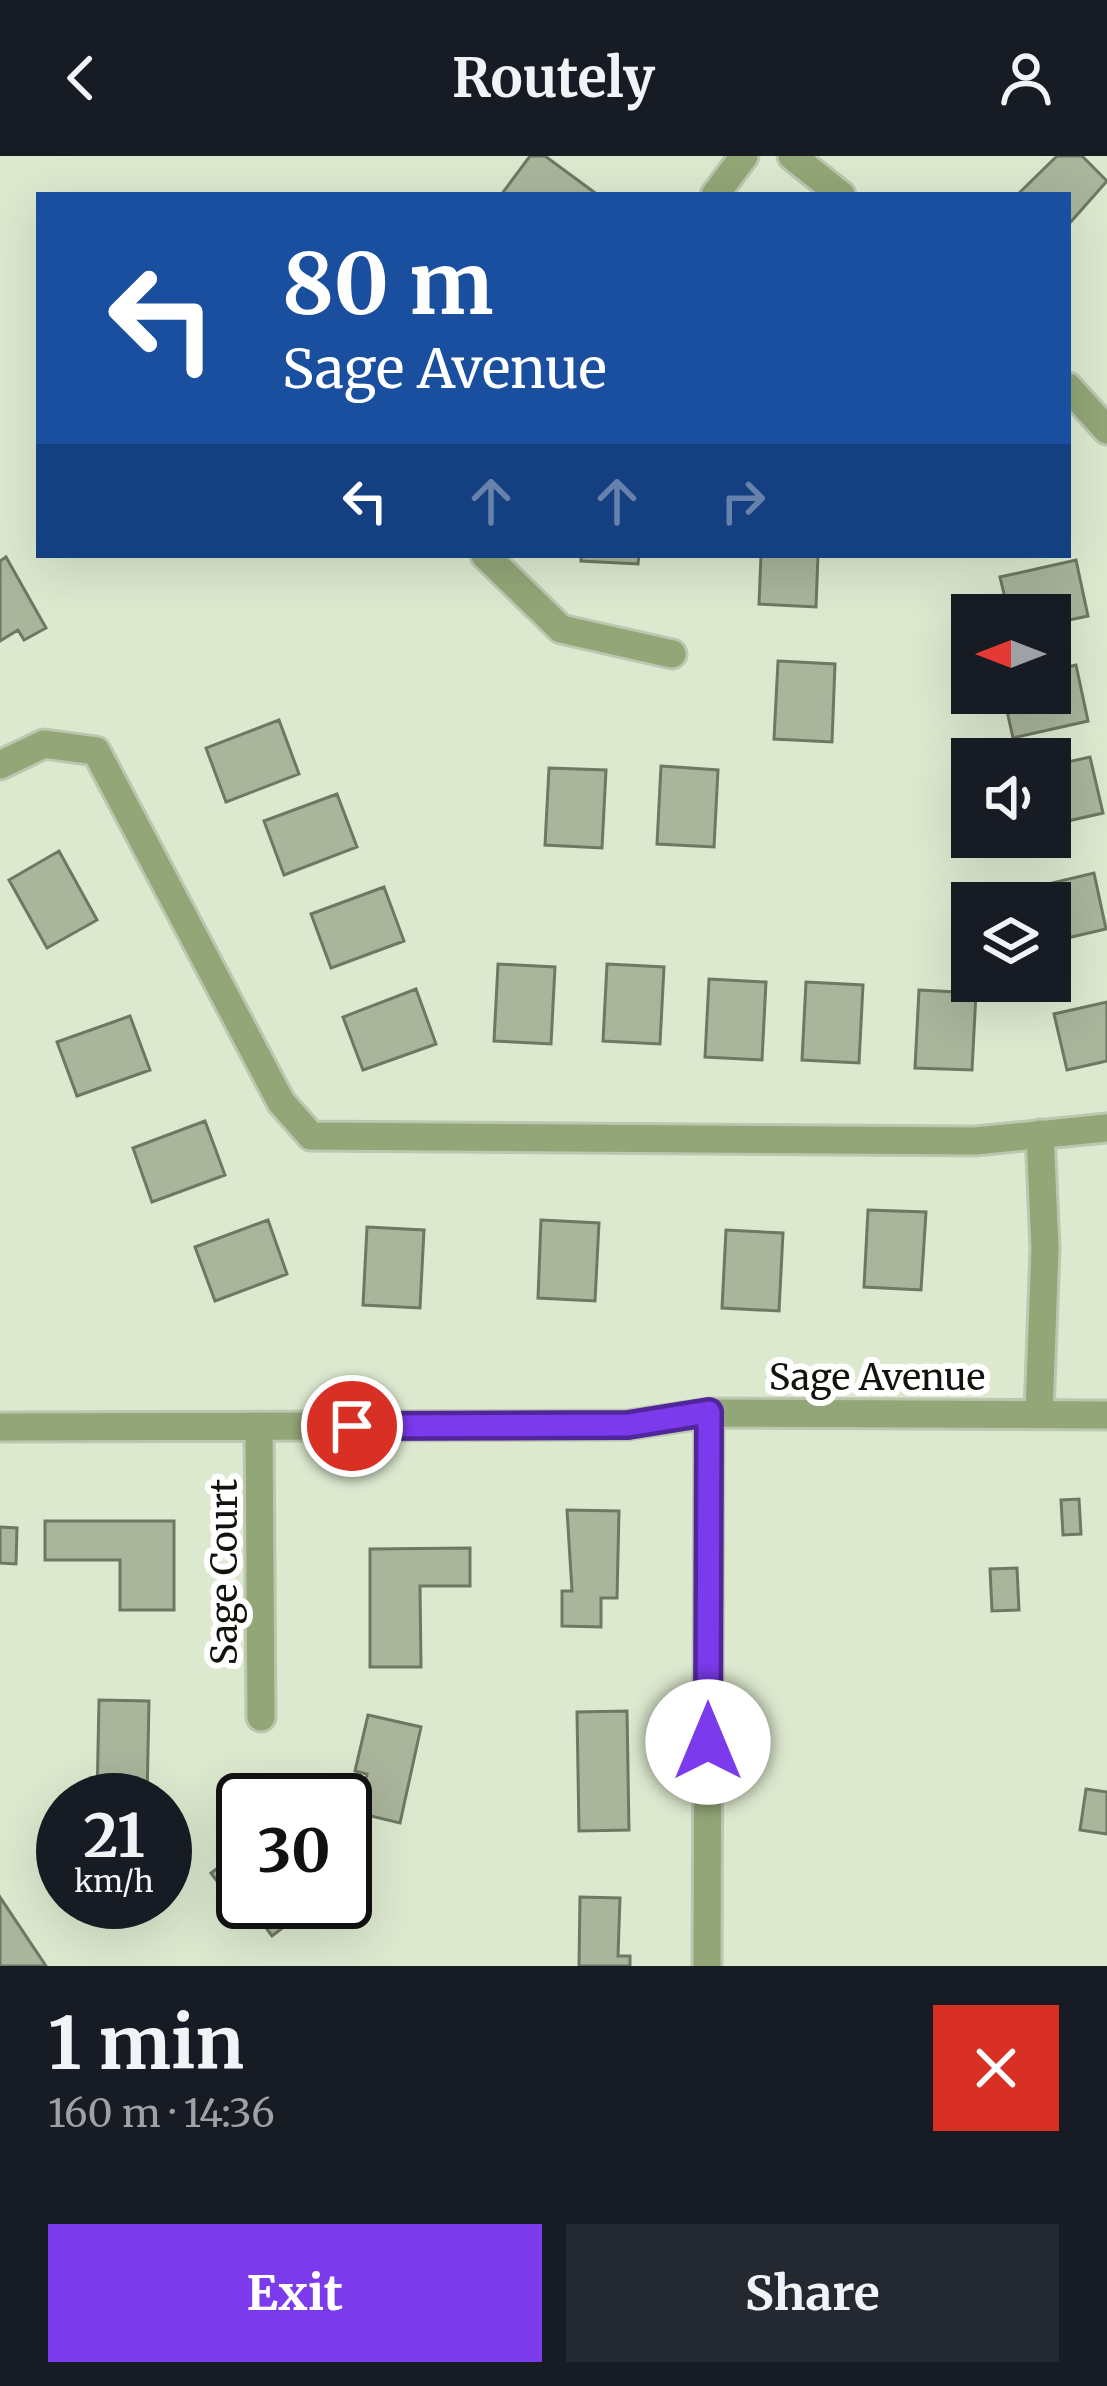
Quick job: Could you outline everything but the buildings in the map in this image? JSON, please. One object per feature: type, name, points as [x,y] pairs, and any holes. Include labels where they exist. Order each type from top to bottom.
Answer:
[{"type":"street","points":[[717,192],[744,156]]},
{"type":"street","points":[[792,156],[837,192]]},
{"type":"street","points":[[1071,390],[1107,430]]},
{"type":"street","points":[[487,558],[561,628],[672,655]]},
{"type":"street","points":[[0,765],[44,744],[96,751],[281,1102],[311,1136],[975,1141],[1107,1128]]},
{"type":"street","points":[[1039,1413],[1045,1248],[1040,1134]]},
{"type":"street","points":[[707,1966],[709,1412]]},
{"type":"street","name":"Sage Avenue","points":[[0,1427],[628,1425],[709,1412],[1107,1415]]},
{"type":"street","name":"Sage Court","points":[[260,1426],[261,1717]]},
{"type":"route","points":[[352,1426],[628,1425],[709,1412],[708,1742]]}]
